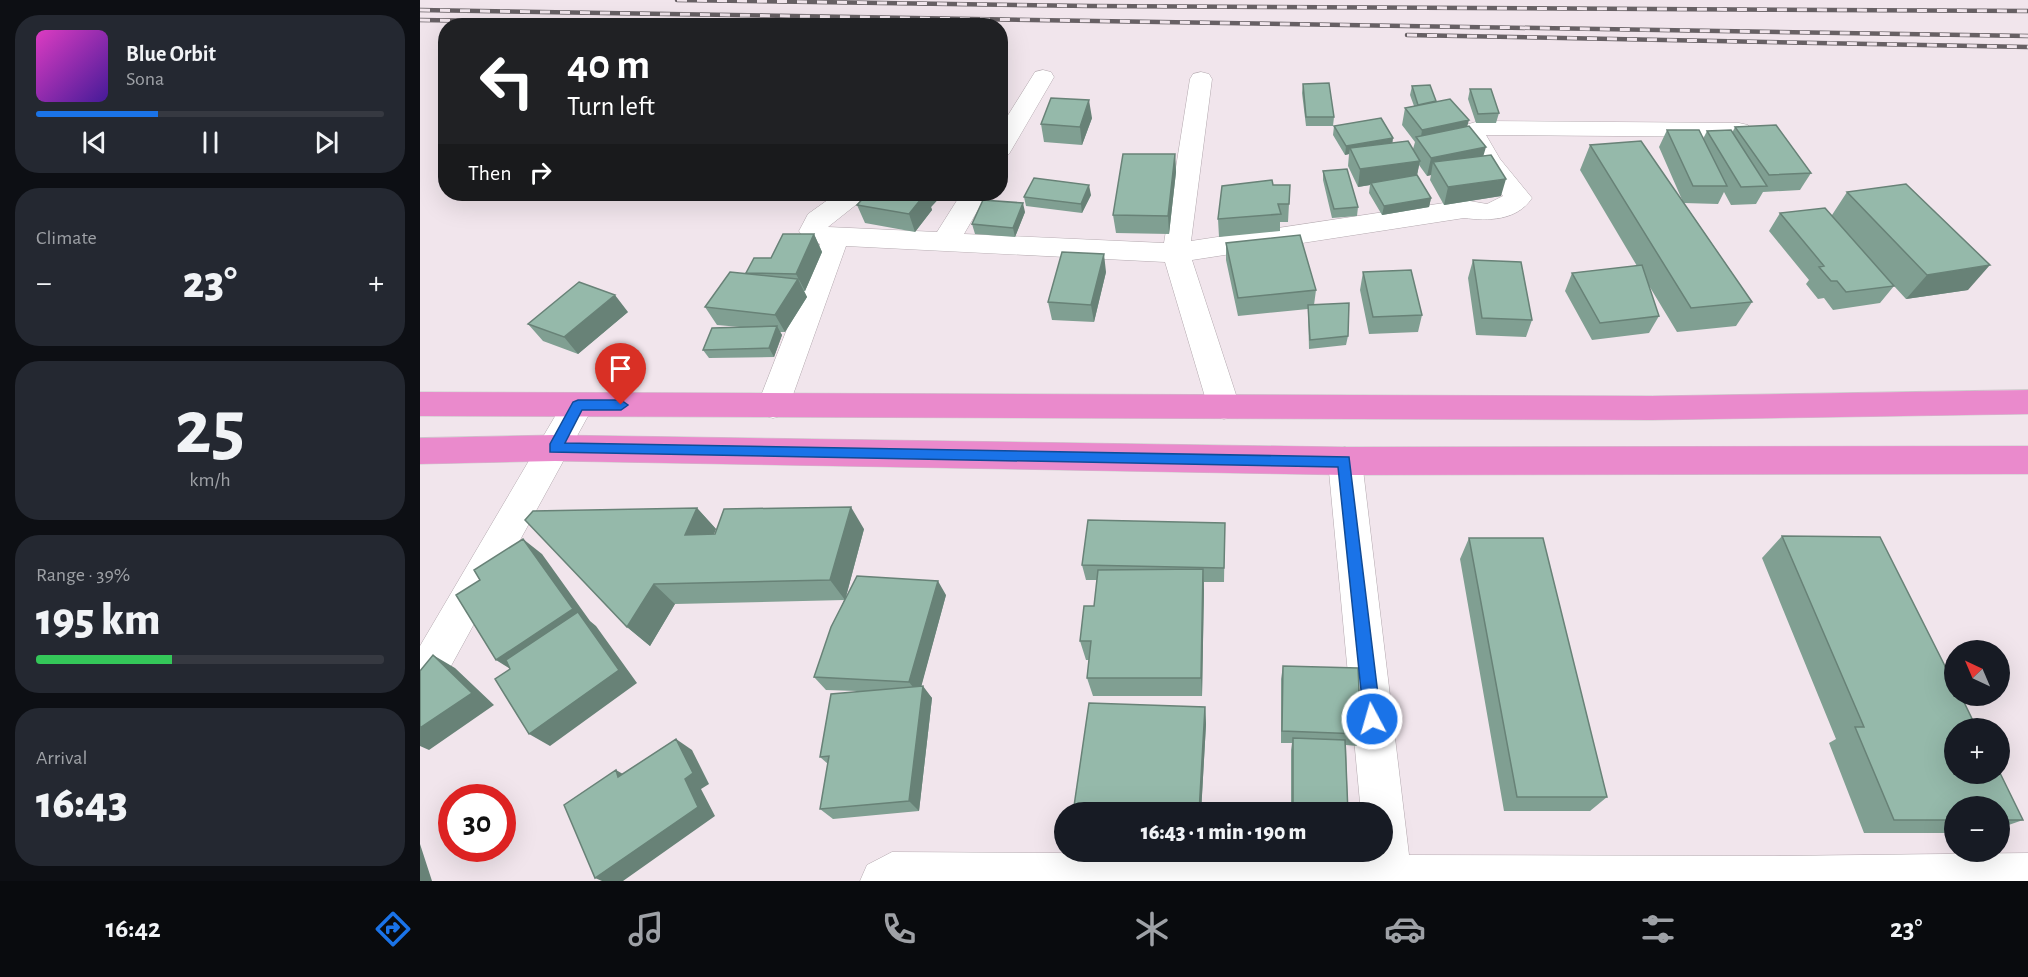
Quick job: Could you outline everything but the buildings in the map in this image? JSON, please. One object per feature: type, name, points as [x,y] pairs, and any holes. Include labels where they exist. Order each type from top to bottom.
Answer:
[{"type":"highway","points":[[420,404],[1652,408],[2028,402]]},
{"type":"highway","points":[[420,451],[555,448],[1344,461],[2028,460]]},
{"type":"street","points":[[1008,136],[1043,77]]},
{"type":"street","points":[[1201,79],[1176,253],[1224,407]]},
{"type":"street","points":[[844,201],[818,220],[813,231],[824,236],[837,237],[1176,253],[1464,209],[1491,213],[1519,198],[1471,131],[1479,128],[1739,130]]},
{"type":"street","points":[[945,242],[970,201]]},
{"type":"street","points":[[772,406],[837,237]]},
{"type":"street","points":[[420,682],[578,405]]},
{"type":"street","points":[[1344,461],[1382,802]]},
{"type":"street","points":[[1387,862],[1389,879]]},
{"type":"street","points":[[891,879],[1774,880],[2028,876]]},
{"type":"railway","points":[[677,0],[1091,6],[2028,11]]},
{"type":"railway","points":[[420,10],[915,18]]},
{"type":"railway","points":[[420,20],[438,20]]},
{"type":"railway","points":[[1008,20],[2028,36]]},
{"type":"railway","points":[[1407,35],[2028,47]]},
{"type":"route","points":[[621,405],[578,405],[555,448],[1344,461],[1372,719]]}]
